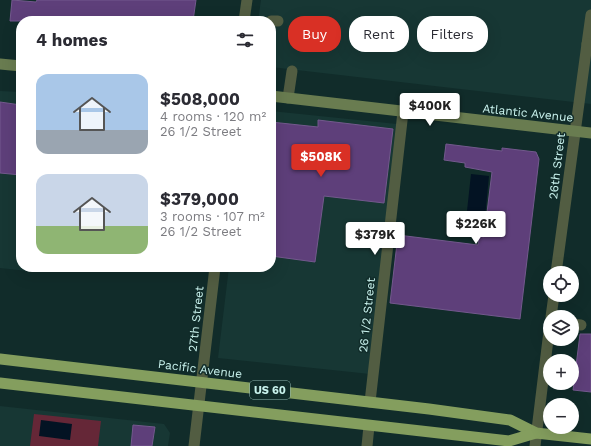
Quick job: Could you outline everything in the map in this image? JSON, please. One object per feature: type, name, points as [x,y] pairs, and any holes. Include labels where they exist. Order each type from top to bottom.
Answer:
[{"type":"highway","name":"Pacific Avenue","points":[[0,359],[370,402],[510,420],[536,433],[591,439]]},
{"type":"highway","name":"Pacific Avenue","points":[[0,383],[508,441],[536,433]]},
{"type":"main road","points":[[0,64],[16,66]]},
{"type":"main road","name":"Atlantic Avenue","points":[[276,97],[591,134]]},
{"type":"street","points":[[245,16],[247,0]]},
{"type":"street","name":"26th Street","points":[[557,266],[591,16]]},
{"type":"street","points":[[288,98],[292,71]]},
{"type":"street","name":"26 1/2 Street","points":[[370,402],[403,112]]},
{"type":"street","name":"27th Street","points":[[194,446],[214,272]]},
{"type":"street","points":[[535,446],[547,346]]},
{"type":"street","points":[[367,446],[369,426]]},
{"type":"shaded area","points":[[261,0],[591,0],[591,104],[276,68],[276,16],[259,16]]},
{"type":"shaded area","points":[[0,91],[16,92],[16,270],[0,268]]},
{"type":"shaded area","points":[[276,112],[397,124],[370,374],[218,358],[228,272],[276,272]]},
{"type":"shaded area","points":[[0,406],[164,424],[170,433],[168,446],[0,446]]},
{"type":"shaded area","points":[[34,414],[101,421],[98,446],[30,446]]},
{"type":"water","points":[[471,174],[489,176],[485,217],[479,216],[479,213],[467,211]]},
{"type":"water","points":[[41,420],[72,424],[70,440],[39,436]]},
{"type":"building","points":[[12,0],[36,2],[37,0],[196,0],[194,16],[16,16],[16,21],[10,21]]},
{"type":"building","points":[[0,102],[16,104],[16,175],[0,173]]},
{"type":"building","points":[[318,120],[393,129],[384,203],[324,196],[315,262],[276,257],[276,123],[318,127]]},
{"type":"building","points":[[446,144],[502,151],[502,148],[536,152],[539,159],[520,319],[390,303],[398,235],[478,245],[479,236],[484,237],[492,172],[465,167],[465,163],[444,160]]},
{"type":"building","points":[[580,334],[591,334],[591,392],[573,390],[579,390],[579,354],[578,354]]},
{"type":"building","points":[[133,425],[155,427],[152,446],[131,446]]}]
